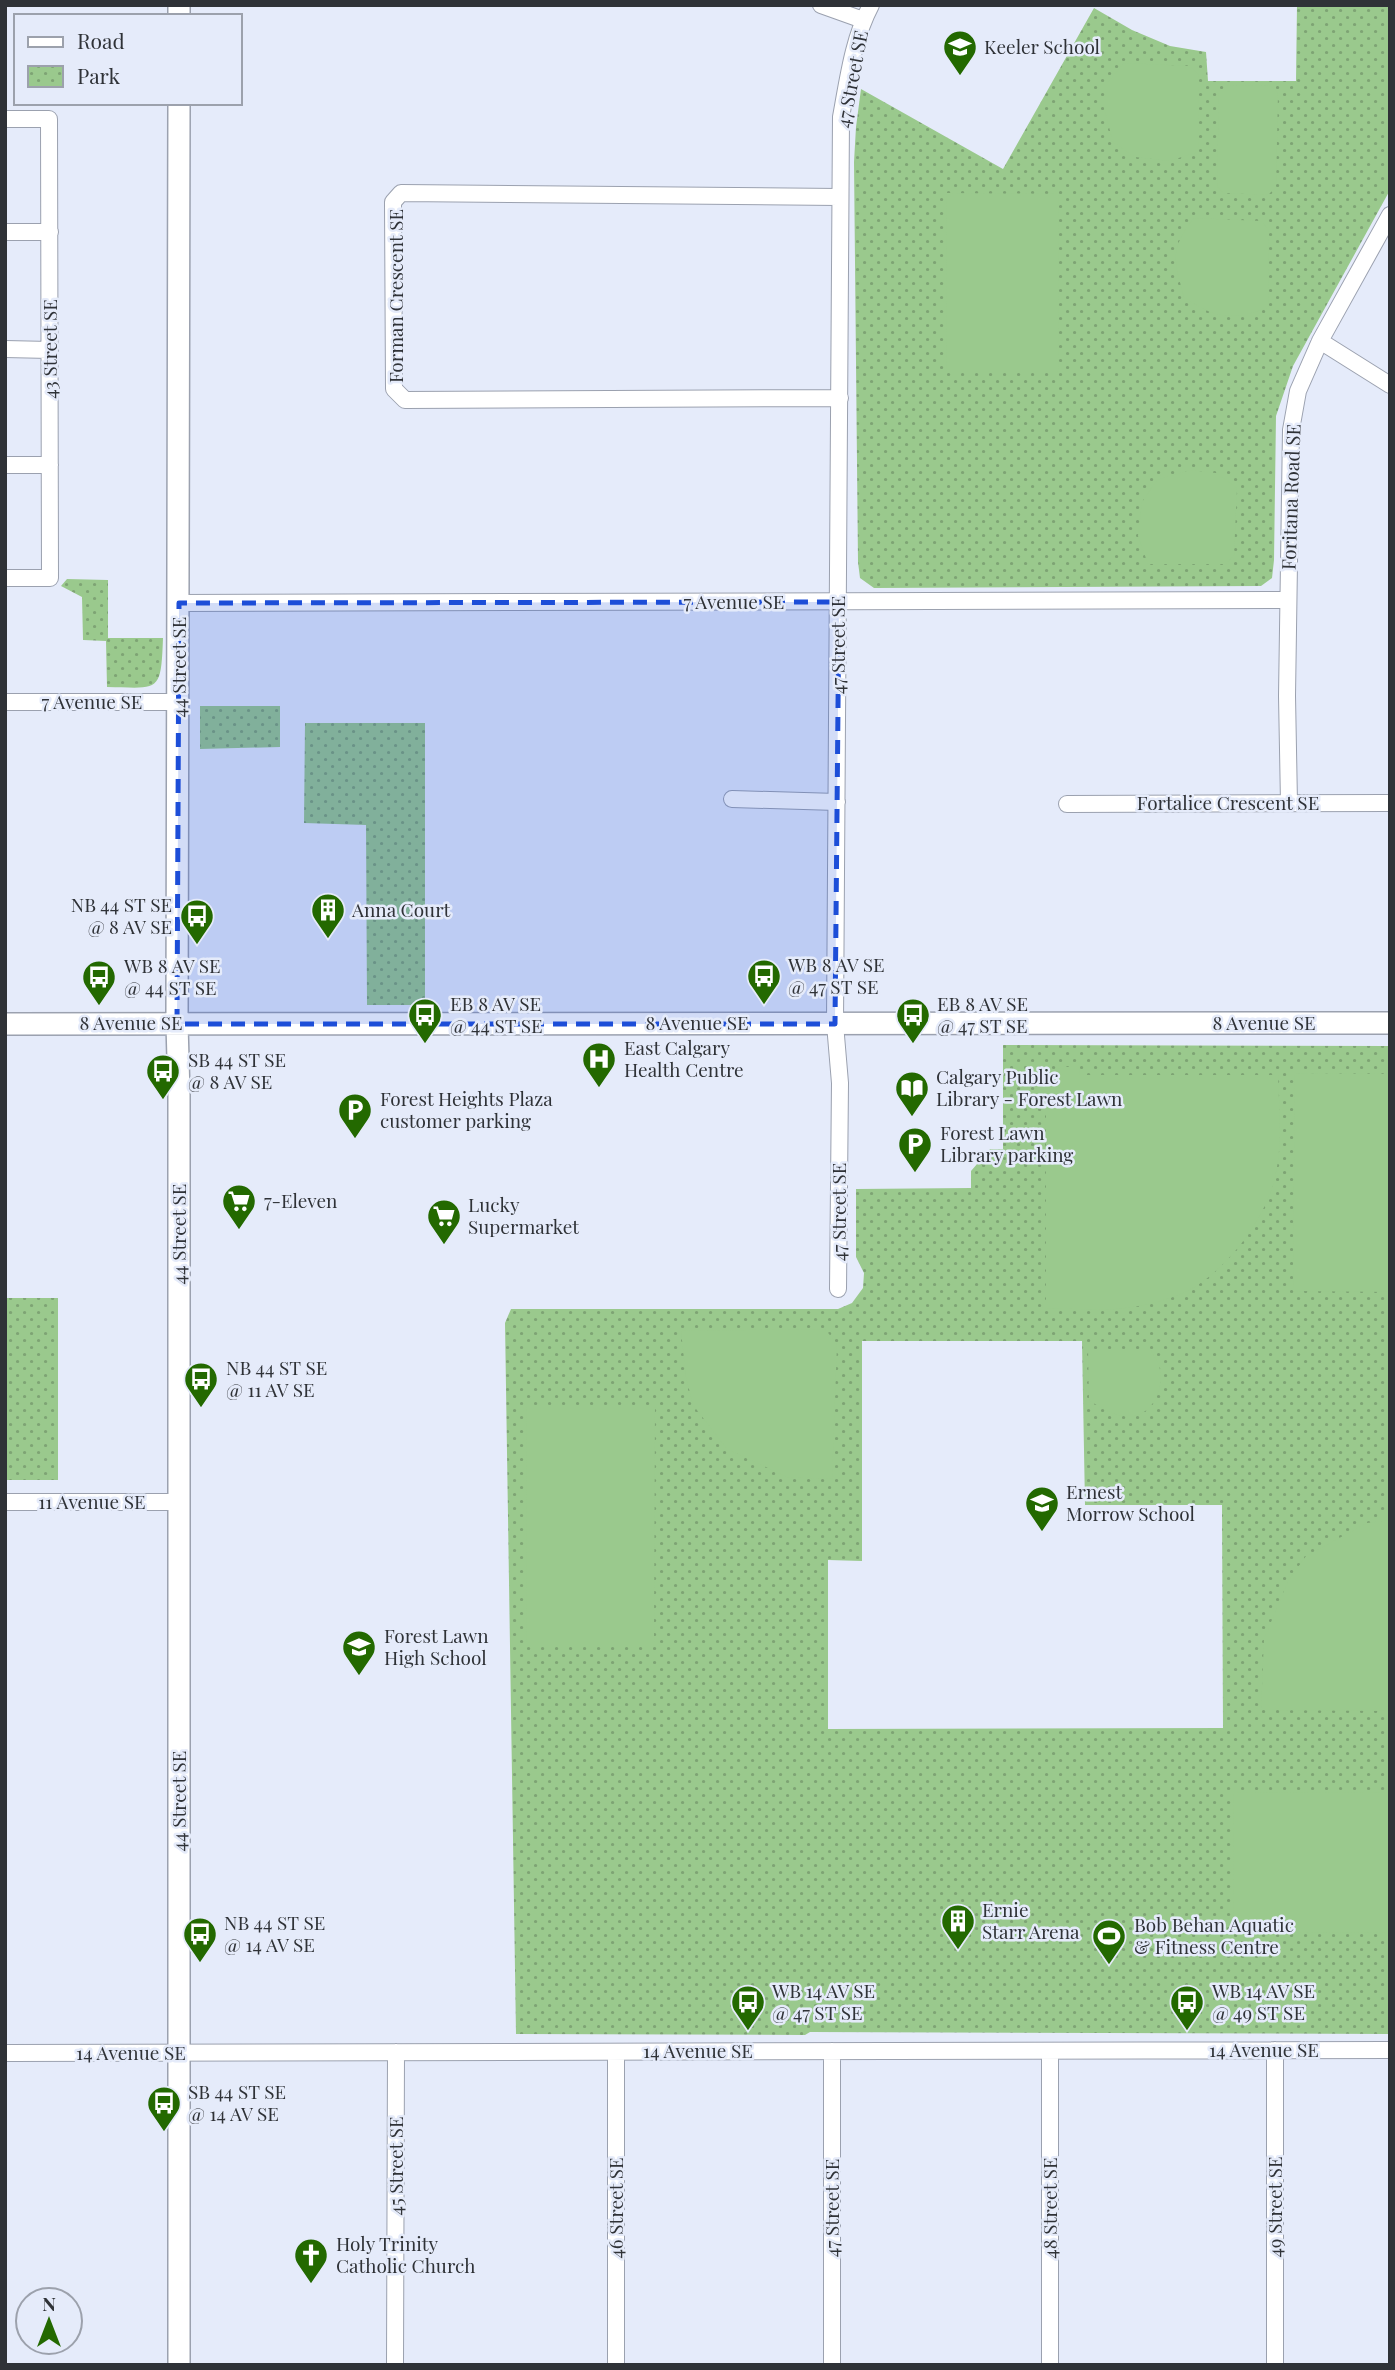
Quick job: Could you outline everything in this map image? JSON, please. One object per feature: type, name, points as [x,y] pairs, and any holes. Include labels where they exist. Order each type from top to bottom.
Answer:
[{"type":"street","points":[[821,5],[867,13]]},
{"type":"street","name":"47 Street SE","points":[[838,1289],[840,1083],[835,1024],[839,197],[841,117],[851,63],[867,13]]},
{"type":"street","name":"44 Street SE","points":[[179,105],[179,2365]]},
{"type":"street","name":"43 Street SE","points":[[5,119],[49,119],[50,232],[50,578],[5,578]]},
{"type":"street","name":"Forman Crescent SE","points":[[839,197],[401,193],[393,202],[394,389],[405,400],[840,398]]},
{"type":"street","name":"Foritana Road SE","points":[[1290,803],[1288,600],[1291,430],[1298,391],[1320,341],[1390,215]]},
{"type":"street","points":[[5,232],[50,232]]},
{"type":"street","points":[[1320,341],[1390,385]]},
{"type":"street","points":[[5,349],[50,349]]},
{"type":"street","points":[[5,465],[50,465]]},
{"type":"street","name":"7 Avenue SE","points":[[179,603],[1288,600]]},
{"type":"street","name":"7 Avenue SE","points":[[5,702],[178,702]]},
{"type":"street","points":[[732,799],[837,802]]},
{"type":"street","name":"Fortalice Crescent SE","points":[[1067,804],[1390,803]]},
{"type":"street","name":"8 Avenue SE","points":[[5,1024],[1390,1023]]},
{"type":"street","name":"11 Avenue SE","points":[[5,1502],[179,1502]]},
{"type":"street","name":"49 Street SE","points":[[1275,2050],[1275,2365]]},
{"type":"street","name":"14 Avenue SE","points":[[5,2053],[1390,2050]]},
{"type":"street","name":"47 Street SE","points":[[832,2051],[832,2365]]},
{"type":"street","name":"48 Street SE","points":[[1049,2051],[1050,2365]]},
{"type":"street","name":"45 Street SE","points":[[395,2365],[396,2052]]},
{"type":"street","name":"46 Street SE","points":[[616,2052],[616,2365]]},
{"type":"highlighted area","points":[[839,602],[835,1024],[177,1024],[179,603]]},
{"type":"green space","points":[[1297,5],[1390,5],[1390,190],[1293,366],[1276,416],[1272,578],[1261,586],[874,588],[860,578],[854,162],[861,89],[1003,169],[1094,8],[1132,30],[1170,46],[1206,52],[1208,81],[1296,81]]},
{"type":"green space","points":[[1124,63],[1190,66],[1199,75],[1198,152],[1169,161],[1135,157],[1113,142],[1104,108],[1108,82]]},
{"type":"green space","points":[[1227,85],[1271,86],[1278,93],[1276,187],[1268,195],[1223,193],[1217,186],[1219,93]]},
{"type":"green space","points":[[947,193],[1059,194],[1058,372],[946,372]]},
{"type":"green space","points":[[1194,218],[1261,221],[1269,230],[1268,308],[1244,315],[1224,316],[1206,310],[1184,297],[1176,264],[1177,247]]},
{"type":"green space","points":[[1190,470],[1216,473],[1237,488],[1234,555],[1226,564],[1148,564],[1138,536],[1142,502],[1157,480]]},
{"type":"green space","points":[[67,579],[108,580],[108,638],[163,638],[161,669],[154,684],[137,688],[107,687],[106,641],[83,640],[82,597],[61,586]]},
{"type":"green space","points":[[200,706],[280,706],[280,747],[200,749]]},
{"type":"green space","points":[[305,723],[425,723],[425,1005],[367,1005],[366,825],[304,823]]},
{"type":"green space","points":[[1003,1045],[1390,1046],[1390,2034],[516,2034],[505,1323],[511,1309],[838,1309],[852,1303],[863,1288],[864,1273],[856,1257],[856,1189],[971,1188],[971,1171],[990,1149],[1003,1149]],"holes":[[[862,1341],[1082,1341],[1085,1505],[1222,1505],[1223,1728],[828,1729],[828,1560],[862,1561]]]},
{"type":"green space","points":[[1061,1067],[1079,1067],[1080,1075],[1278,1075],[1279,1152],[1270,1193],[1254,1225],[1231,1256],[1189,1290],[1163,1300],[1125,1308],[1046,1308],[1046,1109],[1037,1108],[1037,1089]]},
{"type":"green space","points":[[1295,1073],[1390,1074],[1390,1292],[1293,1291]]},
{"type":"green space","points":[[5,1298],[58,1298],[58,1480],[5,1480]]},
{"type":"green space","points":[[825,1329],[837,1344],[832,1479],[787,1477],[727,1449],[693,1405],[686,1377],[681,1331]]},
{"type":"green space","points":[[1088,1349],[1150,1349],[1158,1363],[1161,1379],[1157,1395],[1148,1409],[1128,1417],[1104,1409],[1089,1400]]},
{"type":"green space","points":[[527,1405],[655,1405],[654,1644],[526,1644]]},
{"type":"green space","points":[[1390,1520],[1390,1711],[1261,1710],[1264,1639],[1288,1581],[1306,1556],[1367,1523]]},
{"type":"green space","points":[[1390,1792],[1390,1932],[1234,1933],[1233,1793]]},
{"type":"place","name":"Keeler School","points":[[960,77]]},
{"type":"place","name":"Anna Court","points":[[328,940]]},
{"type":"place","name":"NB 44 ST SE @ 8 AV SE","points":[[197,946]]},
{"type":"place","name":"WB 8 AV SE @ 47 ST SE","points":[[764,1006]]},
{"type":"place","name":"WB 8 AV SE @ 44 ST SE","points":[[99,1007]]},
{"type":"place","name":"EB 8 AV SE @ 44 ST SE","points":[[425,1045]]},
{"type":"place","name":"EB 8 AV SE @ 47 ST SE","points":[[913,1045]]},
{"type":"place","name":"East Calgary Health Centre","points":[[599,1089]]},
{"type":"place","name":"SB 44 ST SE @ 8 AV SE","points":[[163,1101]]},
{"type":"place","name":"Calgary Public Library - Forest Lawn","points":[[912,1118]]},
{"type":"place","name":"Forest Heights Plaza customer parking","points":[[355,1140]]},
{"type":"place","name":"Forest Lawn Library parking","points":[[915,1174]]},
{"type":"place","name":"7-Eleven","points":[[239,1231]]},
{"type":"place","name":"Lucky Supermarket","points":[[444,1246]]},
{"type":"place","name":"NB 44 ST SE @ 11 AV SE","points":[[201,1409]]},
{"type":"place","name":"Ernest Morrow School","points":[[1042,1533]]},
{"type":"place","name":"Forest Lawn High School","points":[[359,1677]]},
{"type":"place","name":"Ernie Starr Arena","points":[[958,1951]]},
{"type":"place","name":"NB 44 ST SE @ 14 AV SE","points":[[200,1964]]},
{"type":"place","name":"Bob Behan Aquatic & Fitness Centre","points":[[1109,1966]]},
{"type":"place","name":"WB 14 AV SE @ 47 ST SE","points":[[748,2032]]},
{"type":"place","name":"WB 14 AV SE @ 49 ST SE","points":[[1187,2032]]},
{"type":"place","name":"SB 44 ST SE @ 14 AV SE","points":[[164,2133]]},
{"type":"place","name":"Holy Trinity Catholic Church","points":[[311,2285]]}]
